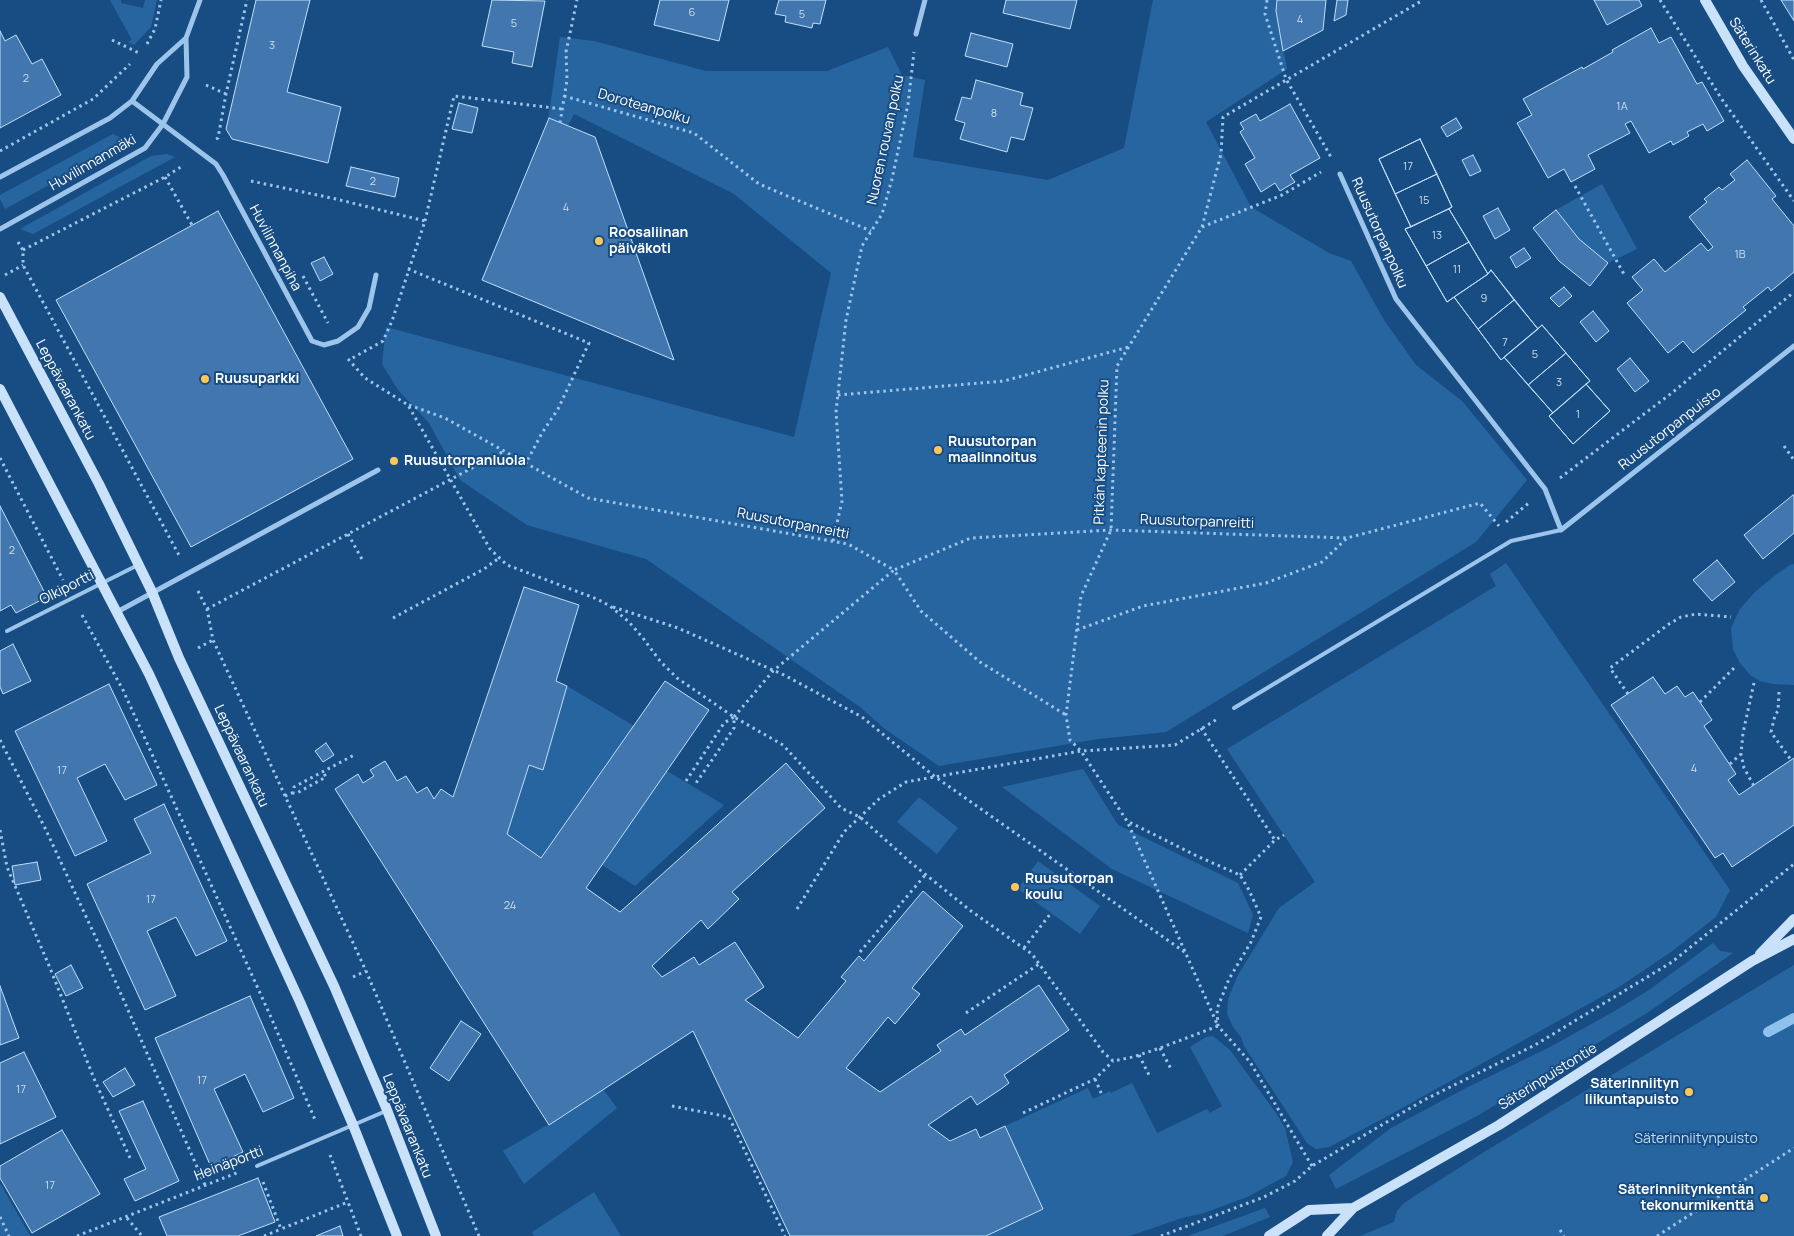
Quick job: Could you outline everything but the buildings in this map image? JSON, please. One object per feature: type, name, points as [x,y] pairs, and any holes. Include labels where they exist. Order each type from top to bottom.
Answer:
[{"type":"main road","name":"Säterinkatu","points":[[1705,0],[1743,66],[1794,139]]},
{"type":"main road","name":"Leppävaarankatu","points":[[0,298],[99,484],[152,592],[180,658],[334,986],[387,1110],[436,1236]]},
{"type":"main road","points":[[0,389],[153,683],[300,1002],[353,1125],[397,1236]]},
{"type":"main road","name":"Säterinpuistontie","points":[[1752,961],[1794,920]]},
{"type":"main road","name":"Säterinpuistontie","points":[[1326,1236],[1353,1208],[1499,1125],[1752,961],[1794,938]]},
{"type":"main road","name":"Säterinpuistontie","points":[[1269,1236],[1309,1210],[1353,1208]]},
{"type":"street","name":"Huvilinnanmäki","points":[[0,229],[146,148],[163,124],[187,77],[186,38],[200,0]]},
{"type":"street","points":[[916,34],[925,0]]},
{"type":"street","name":"Huvilinnanmäki","points":[[0,177],[110,118],[132,101],[157,64],[186,38]]},
{"type":"street","name":"Huvilinnanpiha","points":[[132,101],[216,164],[312,342],[324,345],[338,341],[358,327],[369,308],[376,275]]},
{"type":"street","name":"Ruusutorpanpolku","points":[[1340,174],[1396,298],[1546,488],[1561,530]]},
{"type":"street","name":"Ruusutorpanpuisto","points":[[1561,530],[1794,346]]},
{"type":"street","points":[[117,612],[378,470]]},
{"type":"lane","points":[[1234,708],[1511,540],[1561,530]]},
{"type":"lane","name":"Olkiportti","points":[[7,631],[138,565]]},
{"type":"lane","name":"Heinäportti","points":[[257,1166],[387,1110]]},
{"type":"path","points":[[146,46],[155,29],[161,0]]},
{"type":"path","points":[[560,123],[567,80],[566,52],[577,0]]},
{"type":"path","name":"Ruusutorpanpolku","points":[[1267,0],[1265,14],[1286,79],[1340,174]]},
{"type":"path","points":[[1286,79],[1423,0]]},
{"type":"path","points":[[1660,0],[1721,98],[1794,201]]},
{"type":"path","points":[[1761,0],[1794,60]]},
{"type":"path","name":"Nuoren rouvan polku","points":[[833,541],[842,501],[836,412],[846,320],[862,246],[882,214],[892,179],[908,104],[916,34]]},
{"type":"path","points":[[0,151],[93,99],[141,54],[112,40]]},
{"type":"path","name":"Pitkän kapteenin polku","points":[[1218,1026],[1127,821],[1081,751],[1070,740],[1066,715],[1081,596],[1111,530],[1117,366],[1202,227],[1221,154],[1223,117],[1286,79]]},
{"type":"path","points":[[526,463],[558,408],[589,343],[408,269],[424,221],[454,96],[562,109]]},
{"type":"path","name":"Doroteanpolku","points":[[564,96],[694,133],[760,184],[871,231]]},
{"type":"path","points":[[1202,227],[1282,195],[1335,164]]},
{"type":"path","points":[[165,177],[192,225]]},
{"type":"path","points":[[252,181],[424,221]]},
{"type":"path","points":[[1575,186],[1625,276]]},
{"type":"path","points":[[8,224],[23,250],[22,264],[207,609],[213,640],[366,971],[479,1236]]},
{"type":"path","points":[[0,277],[22,264]]},
{"type":"path","points":[[1546,488],[1673,392],[1794,292]]},
{"type":"path","points":[[838,396],[1004,382],[1129,346]]},
{"type":"path","points":[[349,360],[365,378],[408,405],[490,549],[507,565],[597,599],[610,606],[678,628],[773,671],[862,717],[934,776],[1186,953]]},
{"type":"path","name":"Ruusutorpanreitti","points":[[408,405],[445,418],[588,498],[848,544],[894,570],[971,538],[1111,530],[1347,538],[1480,503],[1500,527],[1546,488]]},
{"type":"path","points":[[1784,446],[1794,460]]},
{"type":"path","points":[[207,609],[504,451]]},
{"type":"path","points":[[0,458],[123,690],[270,1015],[323,1138],[361,1236]]},
{"type":"path","points":[[348,534],[363,561]]},
{"type":"path","points":[[1077,630],[1143,606],[1266,584],[1322,562],[1347,538]]},
{"type":"path","points":[[392,618],[484,569],[499,558]]},
{"type":"path","points":[[686,781],[724,723],[734,717],[773,671],[894,570],[921,611],[980,662],[1066,715]]},
{"type":"path","points":[[610,606],[629,622],[660,661],[677,678],[734,717],[783,745],[841,808],[860,817],[971,911],[1032,954],[1103,1052],[1113,1061]]},
{"type":"path","points":[[1628,694],[1610,668],[1668,624],[1681,617],[1696,614],[1731,617]]},
{"type":"path","points":[[1700,702],[1735,666]]},
{"type":"path","points":[[1754,683],[1742,733],[1744,768],[1754,786]]},
{"type":"path","points":[[1779,692],[1778,711],[1771,732],[1792,760]]},
{"type":"path","points":[[798,909],[844,832],[879,799],[906,782],[1081,751],[1175,745],[1234,708]]},
{"type":"path","points":[[694,786],[734,728],[734,717]]},
{"type":"path","points":[[1202,728],[1276,840]]},
{"type":"path","points":[[0,740],[45,828],[205,1185]]},
{"type":"path","points":[[285,796],[292,793],[294,787],[356,754]]},
{"type":"path","points":[[1730,764],[1742,754]]},
{"type":"path","points":[[1127,821],[1240,875],[1249,890],[1261,917],[1251,942],[1229,979],[1217,1009],[1218,1026],[1250,1062],[1312,1166]]},
{"type":"path","points":[[0,830],[6,867],[43,952],[95,1081],[131,1160]]},
{"type":"path","points":[[1240,875],[1276,840],[1284,835]]},
{"type":"path","points":[[1161,1236],[1264,1197],[1295,1181],[1312,1166],[1424,1100],[1535,1045],[1672,962],[1794,864]]},
{"type":"path","points":[[860,952],[926,874]]},
{"type":"path","points":[[1024,948],[1051,913]]},
{"type":"path","points":[[966,1013],[1039,964]]},
{"type":"path","points":[[1023,1113],[1095,1079],[1113,1061],[1160,1048],[1218,1026]]},
{"type":"path","points":[[1160,1048],[1171,1069]]},
{"type":"path","points":[[1139,1055],[1149,1075]]},
{"type":"path","points":[[1095,1079],[1102,1095]]},
{"type":"path","points":[[672,1106],[729,1117],[785,1236]]},
{"type":"path","points":[[1657,1236],[1794,1148]]},
{"type":"path","points":[[257,1166],[281,1229]]},
{"type":"path","name":"Heinäportti","points":[[77,1236],[257,1166]]},
{"type":"path","points":[[264,1236],[348,1202]]},
{"type":"path","points":[[0,1217],[9,1236]]},
{"type":"path","points":[[126,1218],[142,1236]]},
{"type":"path","points":[[1560,1230],[1564,1236]]},
{"type":"green space","points":[[110,0],[121,0],[121,3],[143,8],[145,0],[157,0],[151,27],[134,45],[128,42],[132,40]]},
{"type":"green space","points":[[1153,0],[1277,0],[1276,11],[1287,69],[1206,122],[1251,207],[1329,253],[1351,261],[1384,320],[1416,365],[1462,401],[1527,480],[1476,542],[1166,732],[1098,739],[939,766],[885,729],[860,707],[646,559],[527,525],[460,480],[429,423],[398,390],[382,364],[386,327],[794,437],[831,273],[734,194],[574,114],[564,134],[547,128],[560,37],[594,41],[706,71],[827,71],[888,47],[902,75],[925,80],[913,157],[1048,180],[1124,148]]},
{"type":"green space","points":[[113,134],[121,138],[121,146],[5,209],[0,195]]},
{"type":"green space","points":[[167,154],[175,157],[33,234],[20,229],[151,156]]},
{"type":"green space","points":[[1602,184],[1637,249],[1608,263],[1579,239],[1556,210]]},
{"type":"green space","points":[[1506,563],[1730,890],[1716,917],[1671,952],[1619,987],[1384,1118],[1329,1147],[1316,1149],[1307,1143],[1244,1046],[1241,1037],[1233,1027],[1227,1014],[1228,999],[1238,975],[1279,908],[1315,882],[1227,749],[1496,586],[1490,574]]},
{"type":"green space","points":[[1794,564],[1794,685],[1760,681],[1750,675],[1740,663],[1733,649],[1731,628],[1740,609],[1755,592],[1773,577]]},
{"type":"green space","points":[[567,686],[634,726],[541,858],[507,834],[529,765],[543,769]]},
{"type":"green space","points":[[1083,769],[1118,825],[1238,883],[1253,915],[1248,933],[1112,869],[1002,787]]},
{"type":"green space","points":[[667,771],[724,805],[635,886],[602,865]]},
{"type":"green space","points":[[919,797],[958,828],[937,854],[897,822]]},
{"type":"green space","points":[[1038,861],[1100,906],[1080,934],[1018,889]]},
{"type":"green space","points":[[1713,943],[1720,951],[1733,953],[1647,1013],[1477,1116],[1336,1189],[1329,1175],[1391,1128],[1466,1088],[1550,1047],[1613,1012],[1649,990]]},
{"type":"green space","name":"Säterinniitynpuisto","points":[[1794,965],[1794,1236],[1360,1236],[1394,1222],[1397,1211],[1413,1197]]},
{"type":"green space","points":[[1213,1036],[1230,1050],[1285,1128],[1293,1162],[1286,1176],[1247,1197],[1204,1213],[1182,1218],[1129,1236],[986,1236],[1043,1209],[1005,1126],[1088,1088],[1093,1099],[1132,1083],[1157,1133],[1207,1109],[1210,1113],[1222,1106],[1190,1047],[1206,1037]]},
{"type":"green space","points":[[603,1089],[617,1108],[524,1184],[503,1151]]},
{"type":"green space","points":[[0,1183],[30,1236],[0,1236]]},
{"type":"green space","points":[[594,1192],[621,1236],[534,1236],[532,1232]]},
{"type":"green space","points":[[1265,1208],[1270,1217],[1223,1236],[1188,1236]]},
{"type":"waterway","points":[[1768,1032],[1794,1018]]},
{"type":"place","name":"Roosaliinan päiväkoti","points":[[599,241]]},
{"type":"place","name":"Ruusuparkki","points":[[205,379]]},
{"type":"place","name":"Ruusutorpan maalinnoitus","points":[[938,450]]},
{"type":"place","name":"Ruusutorpanluola","points":[[394,461]]},
{"type":"place","name":"Ruusutorpan koulu","points":[[1015,887]]},
{"type":"place","name":"Säterinniityn liikuntapuisto","points":[[1689,1092]]},
{"type":"place","name":"Säterinniitynkentän tekonurmikenttä","points":[[1764,1198]]}]
